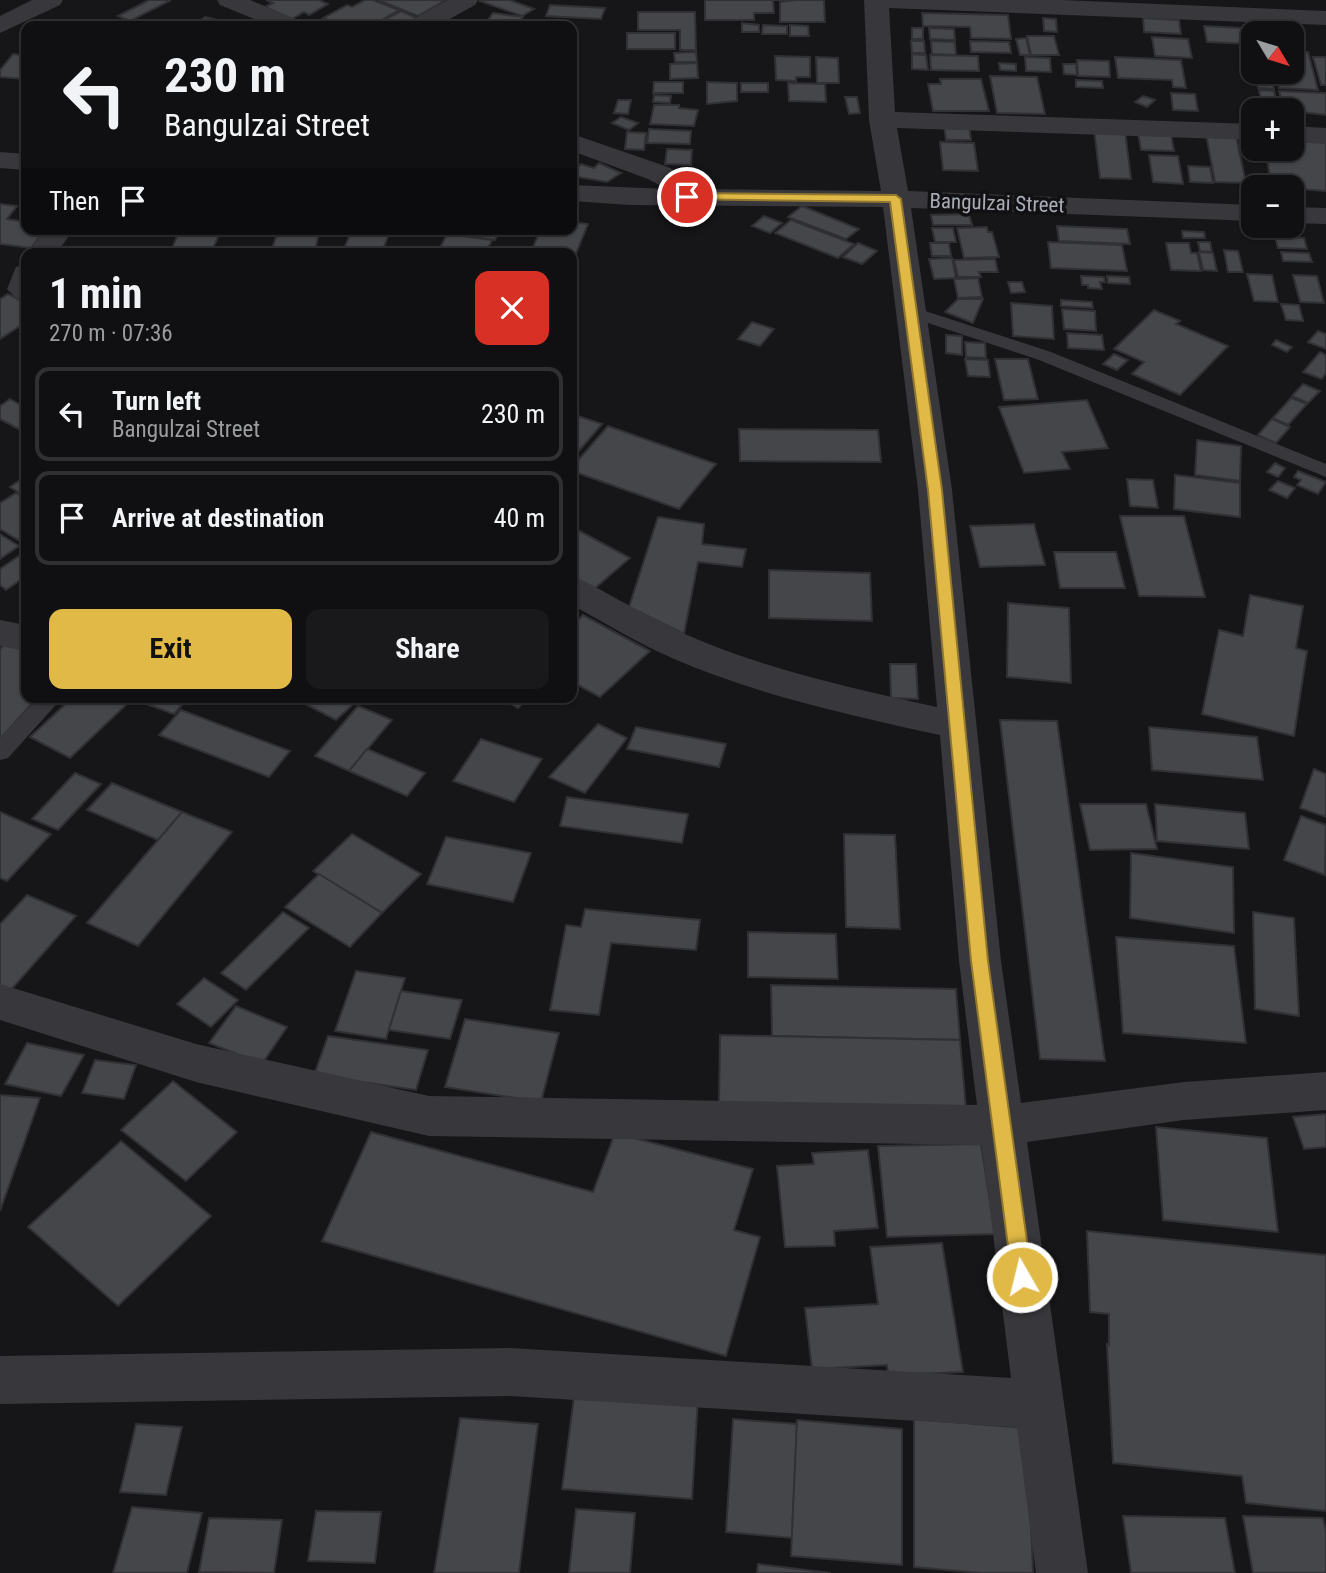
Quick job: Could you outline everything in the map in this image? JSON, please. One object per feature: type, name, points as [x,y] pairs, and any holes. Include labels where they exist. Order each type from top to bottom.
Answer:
[{"type":"street","points":[[0,26],[51,0]]},
{"type":"street","points":[[229,0],[280,21]]},
{"type":"street","points":[[428,21],[466,0]]},
{"type":"street","points":[[1062,1573],[980,961],[935,490],[896,199],[882,120],[878,0],[1326,18]]},
{"type":"street","points":[[882,120],[1241,132]]},
{"type":"street","points":[[1304,135],[1326,136]]},
{"type":"street","points":[[577,144],[658,173],[676,183],[687,197]]},
{"type":"street","points":[[0,160],[21,162]]},
{"type":"street","name":"Bangulzai Street","points":[[577,193],[896,199],[1241,213]]},
{"type":"street","points":[[1304,215],[1326,216]]},
{"type":"street","points":[[577,593],[701,656],[771,679],[957,725]]},
{"type":"street","points":[[0,633],[21,637]]},
{"type":"street","points":[[0,1002],[196,1063],[429,1116],[1002,1125],[1184,1101],[1326,1090]]},
{"type":"street","points":[[0,1380],[510,1372],[1039,1404]]},
{"type":"lane","points":[[911,311],[1045,356],[1326,471]]},
{"type":"lane","points":[[0,751],[46,703]]},
{"type":"building","points":[[149,0],[171,0],[130,21],[118,16]]},
{"type":"building","points":[[266,0],[319,0],[328,4],[309,15],[304,12],[292,19],[265,7],[273,3]]},
{"type":"building","points":[[365,0],[373,0],[399,10],[380,21],[330,21],[323,18],[347,5],[352,7]]},
{"type":"building","points":[[378,0],[446,0],[418,16]]},
{"type":"building","points":[[510,0],[534,9],[522,16],[480,1]]},
{"type":"building","points":[[705,0],[773,0],[774,13],[754,13],[754,20],[705,20]]},
{"type":"building","points":[[824,0],[825,22],[780,22],[780,2]]},
{"type":"building","points":[[550,5],[605,8],[601,19],[546,16]]},
{"type":"building","points":[[401,11],[417,18],[411,21],[382,21]]},
{"type":"building","points":[[638,12],[695,12],[696,50],[680,50],[680,30],[638,30]]},
{"type":"building","points":[[493,13],[523,17],[520,21],[487,21]]},
{"type":"building","points":[[922,13],[1008,15],[1011,39],[971,38],[970,27],[923,26]]},
{"type":"building","points":[[205,17],[222,21],[200,21]]},
{"type":"building","points":[[1043,18],[1056,19],[1057,32],[1044,31]]},
{"type":"building","points":[[1143,18],[1179,20],[1181,34],[1144,32]]},
{"type":"building","points":[[742,23],[759,25],[759,32],[742,32]]},
{"type":"building","points":[[763,25],[787,26],[787,34],[762,34]]},
{"type":"building","points":[[790,25],[808,26],[809,36],[790,36]]},
{"type":"building","points":[[1204,26],[1241,28],[1241,43],[1207,42]]},
{"type":"building","points":[[912,28],[923,28],[923,39],[912,39]]},
{"type":"building","points":[[929,28],[954,29],[955,40],[930,39]]},
{"type":"building","points":[[627,33],[675,33],[675,49],[627,49]]},
{"type":"building","points":[[1027,36],[1054,36],[1059,55],[1031,55]]},
{"type":"building","points":[[1152,37],[1188,39],[1192,58],[1155,56]]},
{"type":"building","points":[[1026,38],[1030,55],[1020,55],[1016,39]]},
{"type":"building","points":[[911,41],[924,41],[925,53],[912,53]]},
{"type":"building","points":[[931,41],[955,42],[956,55],[932,54]]},
{"type":"building","points":[[970,41],[1009,42],[1011,53],[971,52]]},
{"type":"building","points":[[696,52],[697,62],[675,62],[674,53]]},
{"type":"building","points":[[1304,52],[1308,52],[1318,90],[1279,88],[1278,84],[1304,84]]},
{"type":"building","points":[[13,54],[21,55],[21,79],[0,77],[0,70]]},
{"type":"building","points":[[912,54],[926,55],[928,70],[912,69]]},
{"type":"building","points":[[930,55],[978,56],[979,71],[931,70]]},
{"type":"building","points":[[775,56],[810,57],[810,77],[796,77],[796,81],[776,80]]},
{"type":"building","points":[[816,57],[838,58],[839,83],[817,83]]},
{"type":"building","points":[[1025,57],[1050,58],[1051,72],[1026,71]]},
{"type":"building","points":[[1115,57],[1181,60],[1186,88],[1173,87],[1172,80],[1118,78]]},
{"type":"building","points":[[1313,57],[1326,57],[1326,85],[1321,85]]},
{"type":"building","points":[[1077,60],[1109,61],[1110,77],[1078,76]]},
{"type":"building","points":[[697,63],[698,78],[670,79],[670,64]]},
{"type":"building","points":[[999,63],[1016,64],[1016,71],[1000,70]]},
{"type":"building","points":[[1063,64],[1076,64],[1077,75],[1064,74]]},
{"type":"building","points":[[990,76],[1037,77],[1045,114],[997,113]]},
{"type":"building","points":[[940,79],[981,79],[989,111],[933,111],[928,84],[941,84]]},
{"type":"building","points":[[1076,80],[1102,81],[1103,88],[1076,87]]},
{"type":"building","points":[[654,82],[683,82],[683,93],[653,93]]},
{"type":"building","points":[[707,82],[737,83],[737,101],[707,104]]},
{"type":"building","points":[[741,83],[768,83],[768,92],[741,92]]},
{"type":"building","points":[[788,83],[825,84],[826,102],[789,101]]},
{"type":"building","points":[[1257,84],[1273,84],[1274,89],[1258,88]]},
{"type":"building","points":[[1259,90],[1274,91],[1276,98],[1261,98]]},
{"type":"building","points":[[1279,91],[1326,93],[1326,115],[1304,112],[1304,98],[1281,98]]},
{"type":"building","points":[[1171,93],[1195,94],[1198,111],[1173,110]]},
{"type":"building","points":[[654,95],[671,96],[670,103],[653,102]]},
{"type":"building","points":[[1143,96],[1155,100],[1147,107],[1135,102]]},
{"type":"building","points":[[845,97],[857,97],[860,113],[849,114]]},
{"type":"building","points":[[618,100],[631,100],[628,114],[614,113]]},
{"type":"building","points":[[654,105],[679,105],[679,108],[698,110],[694,126],[650,124]]},
{"type":"building","points":[[621,117],[638,123],[629,130],[612,123]]},
{"type":"building","points":[[944,126],[969,126],[971,140],[946,140]]},
{"type":"building","points":[[649,129],[691,131],[690,144],[647,143]]},
{"type":"building","points":[[1094,129],[1125,131],[1131,179],[1100,178]]},
{"type":"building","points":[[627,132],[646,133],[644,150],[625,149]]},
{"type":"building","points":[[1138,133],[1171,134],[1174,151],[1141,150]]},
{"type":"building","points":[[1206,134],[1236,136],[1244,175],[1241,175],[1241,183],[1215,182]]},
{"type":"building","points":[[1304,138],[1326,139],[1326,191],[1304,189],[1304,175],[1270,175],[1267,161],[1304,161]]},
{"type":"building","points":[[940,142],[974,143],[978,171],[943,170]]},
{"type":"building","points":[[667,149],[692,150],[691,165],[665,164]]},
{"type":"building","points":[[1149,155],[1178,156],[1183,184],[1153,182]]},
{"type":"building","points":[[599,163],[621,173],[607,182],[577,177],[577,168],[581,164],[594,168]]},
{"type":"building","points":[[1188,166],[1210,167],[1213,183],[1190,182]]},
{"type":"building","points":[[0,204],[17,206],[7,219],[21,221],[21,235],[41,235],[31,248],[0,244]]},
{"type":"building","points":[[802,206],[859,229],[846,239],[788,217]]},
{"type":"building","points":[[969,214],[972,225],[933,225],[931,215]]},
{"type":"building","points":[[764,216],[782,223],[770,233],[752,226]]},
{"type":"building","points":[[791,220],[854,244],[838,258],[775,233]]},
{"type":"building","points":[[577,223],[588,224],[577,251],[577,248],[533,248],[538,235],[577,235]]},
{"type":"building","points":[[1057,226],[1127,229],[1130,244],[1059,241]]},
{"type":"building","points":[[987,227],[988,232],[992,232],[999,257],[964,258],[957,228]]},
{"type":"building","points":[[932,228],[953,228],[956,242],[935,242]]},
{"type":"building","points":[[1182,231],[1204,232],[1205,238],[1183,238]]},
{"type":"building","points":[[178,235],[219,235],[213,248],[172,248]]},
{"type":"building","points":[[277,235],[319,235],[315,248],[272,248]]},
{"type":"building","points":[[350,235],[389,235],[383,248],[344,248]]},
{"type":"building","points":[[446,235],[492,240],[488,248],[440,248]]},
{"type":"building","points":[[455,235],[497,235],[495,240]]},
{"type":"building","points":[[1275,238],[1304,238],[1307,249],[1278,248]]},
{"type":"building","points":[[1048,242],[1122,245],[1127,271],[1051,268]]},
{"type":"building","points":[[1198,242],[1210,242],[1212,252],[1200,251]]},
{"type":"building","points":[[858,243],[877,251],[862,264],[843,257]]},
{"type":"building","points":[[930,243],[949,243],[951,256],[932,256]]},
{"type":"building","points":[[1166,243],[1189,243],[1191,253],[1197,253],[1201,271],[1171,270]]},
{"type":"building","points":[[1224,250],[1238,251],[1243,272],[1228,272]]},
{"type":"building","points":[[1199,252],[1213,253],[1217,271],[1203,270]]},
{"type":"building","points":[[1281,252],[1309,253],[1312,262],[1283,261]]},
{"type":"building","points":[[952,258],[956,278],[934,279],[929,259]]},
{"type":"building","points":[[995,259],[998,272],[979,272],[981,277],[958,277],[954,260]]},
{"type":"building","points":[[1247,274],[1272,275],[1278,302],[1254,301]]},
{"type":"building","points":[[1293,275],[1317,276],[1324,303],[1300,302]]},
{"type":"building","points":[[1081,276],[1104,277],[1105,282],[1100,282],[1102,289],[1088,288],[1088,285],[1082,285]]},
{"type":"building","points":[[1107,276],[1129,277],[1130,284],[1108,283]]},
{"type":"building","points":[[978,278],[982,297],[958,298],[954,279]]},
{"type":"building","points":[[1008,282],[1022,282],[1025,292],[1011,293]]},
{"type":"building","points":[[8,294],[21,300],[21,325],[0,339],[0,299]]},
{"type":"building","points":[[958,299],[983,299],[973,323],[945,312]]},
{"type":"building","points":[[1061,300],[1092,302],[1093,308],[1061,306]]},
{"type":"building","points":[[1011,303],[1052,306],[1054,339],[1013,336]]},
{"type":"building","points":[[1281,304],[1299,305],[1303,321],[1286,320]]},
{"type":"building","points":[[1062,309],[1095,311],[1096,331],[1064,329]]},
{"type":"building","points":[[1154,310],[1180,321],[1176,324],[1228,346],[1180,395],[1132,374],[1144,362],[1114,349]]},
{"type":"building","points":[[752,322],[774,329],[760,346],[738,339]]},
{"type":"building","points":[[1318,331],[1326,334],[1326,349],[1308,342]]},
{"type":"building","points":[[1067,333],[1102,335],[1104,350],[1068,348]]},
{"type":"building","points":[[946,335],[962,336],[962,355],[946,353]]},
{"type":"building","points":[[1276,340],[1292,347],[1287,352],[1272,345]]},
{"type":"building","points":[[965,342],[985,343],[986,358],[966,357]]},
{"type":"building","points":[[1320,352],[1326,355],[1326,373],[1322,379],[1303,372]]},
{"type":"building","points":[[1114,354],[1128,360],[1117,370],[1103,364]]},
{"type":"building","points":[[965,359],[988,360],[990,377],[968,376]]},
{"type":"building","points":[[995,359],[1028,359],[1038,399],[1004,400]]},
{"type":"building","points":[[1303,384],[1320,391],[1308,403],[1292,396]]},
{"type":"building","points":[[1291,398],[1307,404],[1288,425],[1273,418]]},
{"type":"building","points":[[10,399],[21,405],[21,430],[0,419],[0,406]]},
{"type":"building","points":[[1087,400],[1108,448],[1062,452],[1070,469],[1024,473],[999,407]]},
{"type":"building","points":[[577,416],[602,424],[577,453]]},
{"type":"building","points":[[1272,419],[1290,427],[1276,443],[1258,435]]},
{"type":"building","points":[[608,426],[716,464],[679,509],[577,473],[577,461]]},
{"type":"building","points":[[739,429],[878,430],[881,462],[740,461]]},
{"type":"building","points":[[1197,440],[1241,446],[1240,481],[1195,475]]},
{"type":"building","points":[[1275,463],[1285,468],[1278,477],[1267,472]]},
{"type":"building","points":[[1298,471],[1326,482],[1318,494],[1297,485],[1301,480],[1294,477]]},
{"type":"building","points":[[1175,475],[1240,483],[1240,517],[1174,509]]},
{"type":"building","points":[[21,479],[21,494],[10,487]]},
{"type":"building","points":[[1127,479],[1153,480],[1158,508],[1130,506]]},
{"type":"building","points":[[1278,481],[1295,488],[1287,498],[1269,490]]},
{"type":"building","points":[[16,493],[21,496],[20,541],[0,529],[0,503]]},
{"type":"building","points":[[1120,516],[1184,516],[1205,597],[1139,596]]},
{"type":"building","points":[[658,517],[704,524],[702,544],[746,549],[742,567],[698,562],[684,634],[629,607]]},
{"type":"building","points":[[1034,524],[1045,565],[980,567],[970,526]]},
{"type":"building","points":[[577,530],[630,558],[594,589],[577,579]]},
{"type":"building","points":[[0,534],[19,546],[0,559]]},
{"type":"building","points":[[1054,552],[1116,552],[1125,588],[1060,588]]},
{"type":"building","points":[[21,554],[21,580],[6,590],[0,585],[0,569]]},
{"type":"building","points":[[769,570],[870,573],[872,621],[769,618]]},
{"type":"building","points":[[1250,595],[1303,606],[1296,648],[1307,651],[1294,736],[1202,714],[1219,630],[1243,636]]},
{"type":"building","points":[[1008,603],[1069,608],[1071,683],[1007,677]]},
{"type":"building","points":[[583,615],[650,651],[600,697],[577,685],[577,620]]},
{"type":"building","points":[[5,644],[21,649],[21,703],[33,703],[2,737],[0,737],[0,649]]},
{"type":"building","points":[[890,664],[916,664],[918,699],[891,698]]},
{"type":"building","points":[[67,703],[128,703],[70,758],[30,737]]},
{"type":"building","points":[[144,703],[184,703],[174,714]]},
{"type":"building","points":[[304,703],[355,703],[336,720]]},
{"type":"building","points":[[510,703],[523,703],[518,708]]},
{"type":"building","points":[[358,706],[392,720],[349,771],[315,756]]},
{"type":"building","points":[[181,710],[290,751],[269,777],[159,735]]},
{"type":"building","points":[[1000,720],[1057,721],[1105,1061],[1040,1059]]},
{"type":"building","points":[[598,724],[627,738],[585,793],[549,777]]},
{"type":"building","points":[[636,727],[726,744],[719,767],[627,749]]},
{"type":"building","points":[[1149,727],[1257,737],[1263,780],[1152,770]]},
{"type":"building","points":[[481,739],[542,759],[514,802],[453,781]]},
{"type":"building","points":[[367,749],[425,773],[407,796],[349,771]]},
{"type":"building","points":[[1314,769],[1326,774],[1326,817],[1300,808]]},
{"type":"building","points":[[75,773],[101,784],[58,830],[32,819]]},
{"type":"building","points":[[112,783],[182,812],[158,840],[87,810]]},
{"type":"building","points":[[567,797],[688,814],[682,843],[560,826]]},
{"type":"building","points":[[1080,804],[1146,804],[1157,849],[1090,850]]},
{"type":"building","points":[[1155,804],[1245,813],[1249,849],[1157,841]]},
{"type":"building","points":[[0,812],[51,834],[7,881],[0,878]]},
{"type":"building","points":[[182,812],[232,832],[138,946],[87,923]]},
{"type":"building","points":[[1301,816],[1326,825],[1325,875],[1284,860]]},
{"type":"building","points":[[352,834],[421,874],[382,913],[313,871]]},
{"type":"building","points":[[844,834],[895,835],[900,929],[846,927]]},
{"type":"building","points":[[446,837],[531,853],[513,902],[427,884]]},
{"type":"building","points":[[1131,853],[1233,867],[1234,933],[1130,918]]},
{"type":"building","points":[[319,874],[382,913],[350,947],[285,907]]},
{"type":"building","points":[[27,895],[76,916],[10,991],[0,986],[0,924]]},
{"type":"building","points":[[585,909],[700,920],[696,950],[611,943],[599,1015],[550,1010],[566,925],[581,927]]},
{"type":"building","points":[[283,912],[309,928],[246,990],[221,973]]},
{"type":"building","points":[[1253,912],[1294,918],[1299,1016],[1255,1009]]},
{"type":"building","points":[[748,932],[836,934],[838,979],[748,977]]},
{"type":"building","points":[[1116,937],[1234,946],[1246,1043],[1123,1033]]},
{"type":"building","points":[[356,971],[405,978],[386,1039],[335,1031]]},
{"type":"building","points":[[204,978],[238,1000],[211,1027],[177,1004]]},
{"type":"building","points":[[771,985],[956,989],[960,1040],[772,1036]]},
{"type":"building","points":[[401,991],[462,1000],[450,1039],[389,1030]]},
{"type":"building","points":[[236,1006],[287,1027],[262,1064],[209,1043]]},
{"type":"building","points":[[465,1019],[559,1033],[541,1102],[445,1087]]},
{"type":"building","points":[[720,1035],[960,1040],[966,1109],[719,1105]]},
{"type":"building","points":[[328,1036],[428,1050],[416,1090],[314,1075]]},
{"type":"building","points":[[27,1043],[84,1055],[61,1096],[5,1084]]},
{"type":"building","points":[[95,1060],[136,1065],[124,1099],[82,1093]]},
{"type":"building","points":[[173,1081],[237,1132],[186,1181],[121,1130]]},
{"type":"building","points":[[0,1095],[40,1098],[0,1211]]},
{"type":"building","points":[[1326,1114],[1326,1147],[1304,1149],[1293,1117]]},
{"type":"building","points":[[1156,1127],[1267,1138],[1278,1232],[1163,1220]]},
{"type":"building","points":[[371,1132],[593,1192],[615,1133],[753,1169],[734,1230],[760,1237],[726,1356],[322,1241]]},
{"type":"building","points":[[121,1141],[211,1216],[118,1306],[28,1227]]},
{"type":"building","points":[[981,1144],[995,1234],[887,1237],[878,1146]]},
{"type":"building","points":[[868,1150],[878,1228],[834,1231],[835,1246],[785,1247],[777,1166],[814,1164],[812,1153]]},
{"type":"building","points":[[1087,1231],[1326,1255],[1326,1511],[1246,1503],[1242,1476],[1113,1463],[1107,1344],[1109,1345],[1109,1314],[1090,1312]]},
{"type":"building","points":[[942,1243],[963,1372],[888,1375],[887,1365],[812,1369],[805,1308],[878,1304],[870,1247]]},
{"type":"building","points":[[575,1389],[698,1399],[692,1499],[562,1489]]},
{"type":"building","points":[[460,1418],[538,1424],[519,1573],[434,1573]]},
{"type":"building","points":[[733,1419],[797,1424],[792,1538],[726,1532]]},
{"type":"building","points":[[914,1419],[1027,1428],[1033,1573],[981,1573],[914,1567]]},
{"type":"building","points":[[797,1420],[902,1429],[902,1565],[791,1556]]},
{"type":"building","points":[[136,1424],[182,1427],[166,1495],[120,1492]]},
{"type":"building","points":[[132,1507],[202,1513],[187,1573],[113,1573]]},
{"type":"building","points":[[576,1509],[635,1513],[630,1573],[569,1573]]},
{"type":"building","points":[[316,1511],[381,1512],[375,1563],[308,1561]]},
{"type":"building","points":[[1123,1516],[1225,1518],[1235,1573],[1131,1573]]},
{"type":"building","points":[[1243,1516],[1323,1518],[1326,1531],[1326,1573],[1253,1573]]},
{"type":"building","points":[[209,1518],[282,1520],[274,1573],[199,1572]]},
{"type":"building","points":[[758,1564],[831,1573],[757,1573]]},
{"type":"route","points":[[687,197],[896,199],[935,490],[980,961],[1022,1277]]}]
